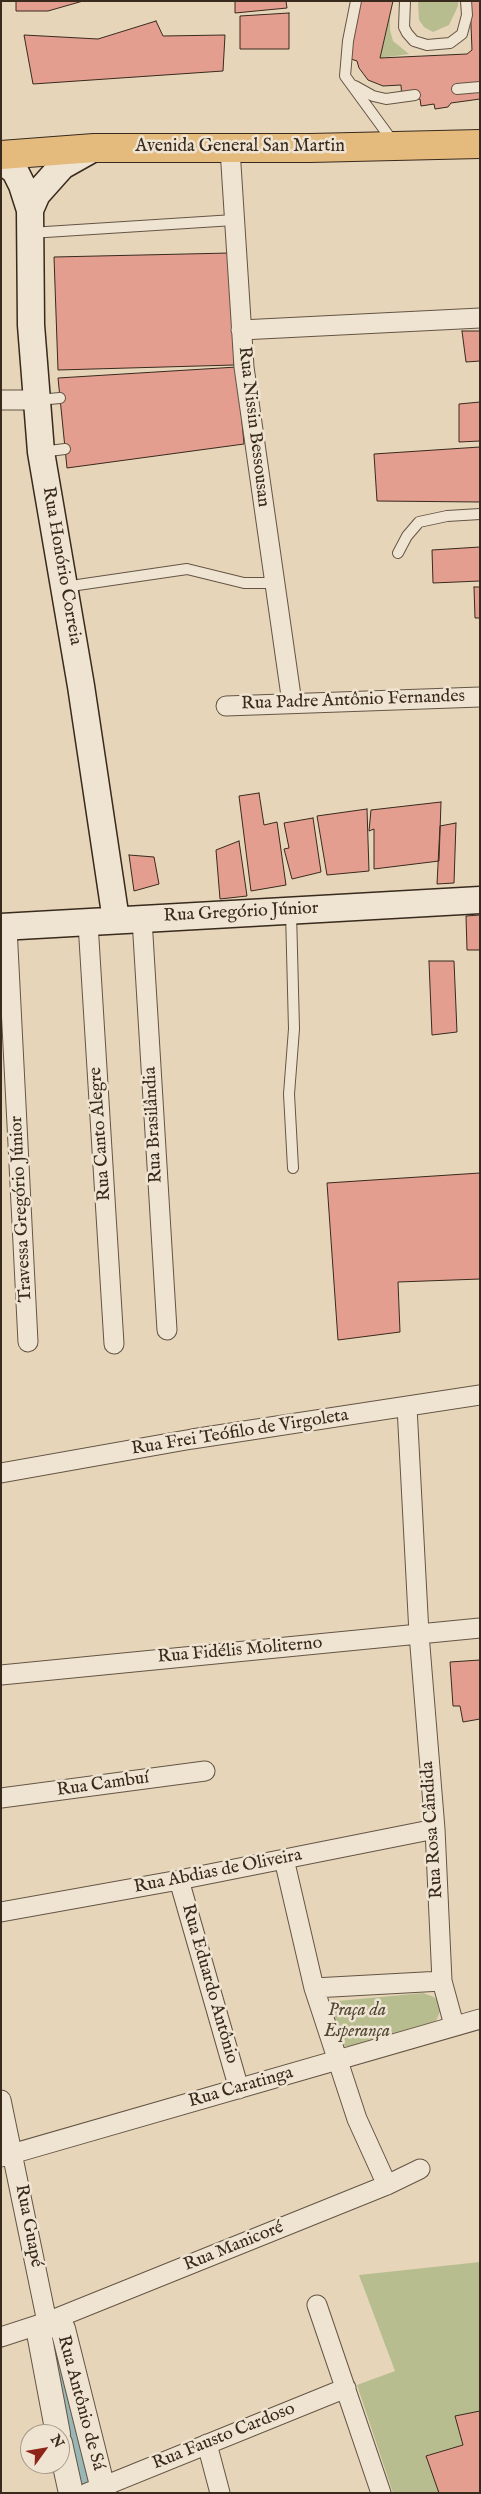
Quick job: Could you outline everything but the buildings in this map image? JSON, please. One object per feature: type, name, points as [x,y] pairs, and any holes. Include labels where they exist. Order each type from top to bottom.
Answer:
[{"type":"main road","name":"Avenida General San Martin","points":[[1,154],[94,148],[230,149],[480,144]]},
{"type":"main road","name":"Rua Honório Correia","points":[[30,221],[37,194],[62,166],[94,148]]},
{"type":"main road","name":"Rua Honório Correia","points":[[1,160],[15,171],[19,178],[30,221],[31,325],[48,399],[64,587],[116,920]]},
{"type":"main road","name":"Rua Gregório Júnior","points":[[4,927],[480,900]]},
{"type":"street","name":"Rua Nissin Bessousan","points":[[230,149],[246,420],[292,703]]},
{"type":"street","points":[[241,330],[480,318]]},
{"type":"street","points":[[1,400],[48,399]]},
{"type":"street","name":"Rua Padre Antônio Fernandes","points":[[226,706],[480,697]]},
{"type":"street","name":"Rua Brasilândia","points":[[142,919],[167,1330]]},
{"type":"street","name":"Rua Canto Alegre","points":[[88,923],[114,1344]]},
{"type":"street","name":"Travessa Gregório Júnior","points":[[4,927],[28,1342]]},
{"type":"street","name":"Rua Frei Teófilo de Virgoleta","points":[[1,1473],[192,1439],[480,1395]]},
{"type":"street","name":"Rua Rosa Cândida","points":[[407,1407],[419,1634],[435,1829],[442,1981],[454,2025]]},
{"type":"street","name":"Rua Fidélis Moliterno","points":[[1,1675],[480,1628]]},
{"type":"street","name":"Rua Cambuí","points":[[1,1798],[205,1771]]},
{"type":"street","name":"Rua Abdias de Oliveira","points":[[1,1912],[179,1880],[435,1829]]},
{"type":"street","points":[[284,1859],[314,1988],[357,2118],[387,2185]]},
{"type":"street","name":"Rua Eduardo Antônio","points":[[179,1880],[239,2089]]},
{"type":"street","points":[[314,1988],[442,1981]]},
{"type":"street","name":"Rua Caratinga","points":[[7,2155],[480,2019]]},
{"type":"street","name":"Rua Guapé","points":[[1,2100],[7,2155],[43,2328]]},
{"type":"street","name":"Rua Manicoré","points":[[1,2337],[43,2328],[387,2185],[420,2168]]},
{"type":"street","points":[[317,2305],[381,2493]]},
{"type":"street","name":"Rua Antônio de Sá","points":[[57,2424],[43,2328],[63,2330],[97,2490]]},
{"type":"street","name":"Rua Fausto Cardoso","points":[[97,2490],[346,2388]]},
{"type":"street","points":[[207,2444],[220,2493]]},
{"type":"street","name":"Rua Antônio de Sá","points":[[66,2474],[70,2493]]},
{"type":"lane","points":[[356,1],[344,71],[348,81],[397,146]]},
{"type":"lane","points":[[405,1],[404,27],[414,41],[426,45],[450,42],[462,34],[467,15],[466,1]]},
{"type":"lane","points":[[348,81],[374,96],[386,98],[415,95]]},
{"type":"lane","points":[[457,89],[480,87]]},
{"type":"lane","points":[[30,221],[234,220]]},
{"type":"lane","points":[[398,553],[407,536],[419,522],[447,516],[480,514]]},
{"type":"lane","points":[[64,587],[187,569],[244,583],[274,583]]},
{"type":"lane","points":[[291,911],[294,1028],[290,1094],[293,1168]]},
{"type":"green space","points":[[418,1],[458,1],[458,6],[449,25],[433,32],[424,27],[419,20]]},
{"type":"green space","points":[[390,16],[390,30],[393,41],[409,54],[380,58]]},
{"type":"green space","name":"Praça da Esperança","points":[[423,1993],[434,1997],[439,2002],[441,2009],[436,2021],[351,2047],[342,2046],[331,2010],[338,2001]]},
{"type":"green space","points":[[480,2262],[480,2493],[393,2493],[357,2385],[395,2371],[359,2275]]},
{"type":"waterway","points":[[53,2340],[87,2476]]}]
